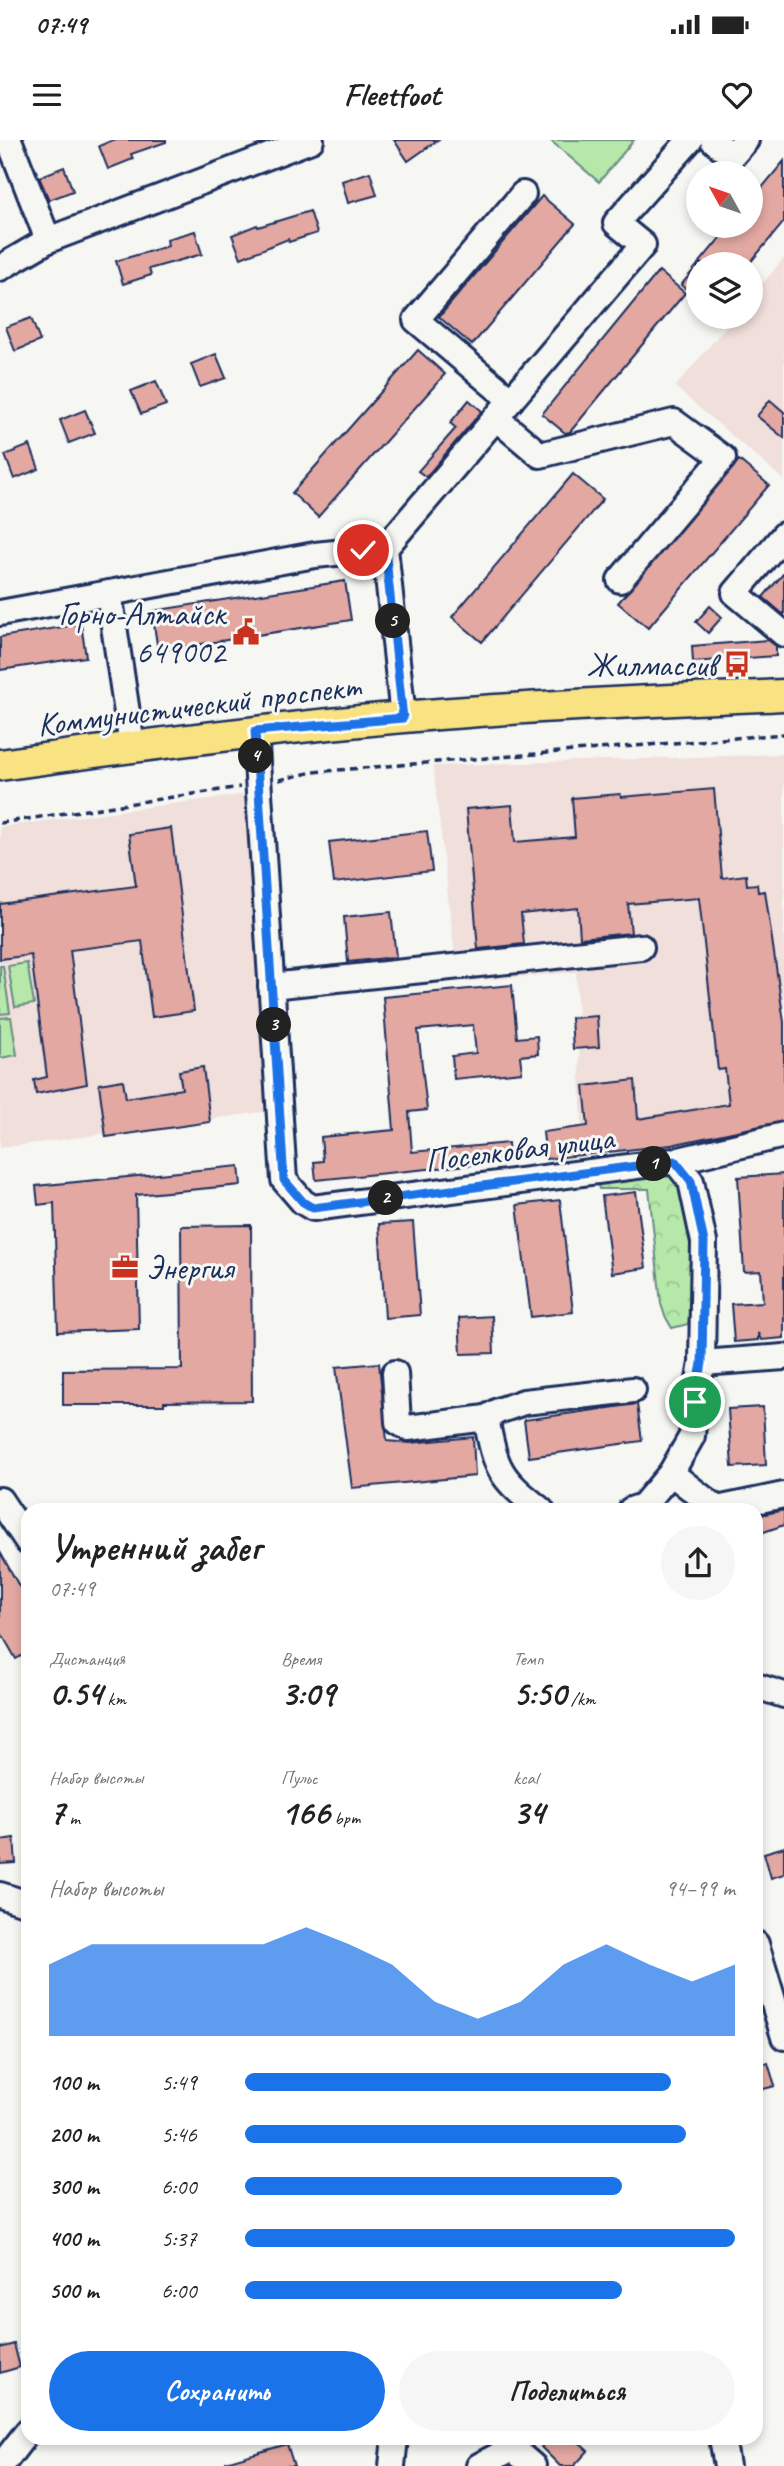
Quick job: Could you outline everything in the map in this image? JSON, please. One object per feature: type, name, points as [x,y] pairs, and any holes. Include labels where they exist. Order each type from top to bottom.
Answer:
[{"type":"main road","name":"Коммунистический проспект","points":[[0,765],[255,731],[481,711],[784,695]]},
{"type":"street","points":[[9,140],[48,240]]},
{"type":"street","points":[[0,268],[48,240],[311,140]]},
{"type":"street","points":[[0,613],[316,555],[385,548],[643,245],[616,223],[690,140]]},
{"type":"street","points":[[713,140],[732,156],[746,140]]},
{"type":"street","points":[[523,194],[416,320],[503,409],[540,455],[674,422],[723,458],[621,580]]},
{"type":"street","points":[[784,535],[735,593],[784,634]]},
{"type":"street","points":[[385,548],[403,718]]},
{"type":"street","points":[[108,593],[132,746]]},
{"type":"street","name":"Поселковая улица","points":[[255,731],[284,1180],[303,1202],[313,1208],[675,1161]]},
{"type":"street","points":[[271,986],[641,947]]},
{"type":"street","points":[[646,1503],[671,1473],[692,1436],[702,1363],[704,1242],[691,1181],[675,1161],[784,1135]]},
{"type":"street","points":[[702,1363],[784,1357]]},
{"type":"street","points":[[395,1373],[398,1422],[408,1428],[486,1418],[524,1402],[632,1390]]},
{"type":"street","points":[[486,1418],[494,1459],[503,1476],[532,1503]]},
{"type":"street","points":[[671,1473],[709,1503]]},
{"type":"street","points":[[746,1503],[784,1495]]},
{"type":"street","points":[[0,1500],[21,1532]]},
{"type":"street","points":[[763,1688],[784,1695]]},
{"type":"street","points":[[0,1895],[21,1902]]},
{"type":"street","points":[[763,1967],[784,2037]]},
{"type":"street","points":[[1,2466],[21,2440]]},
{"type":"street","points":[[392,2466],[394,2445]]},
{"type":"street","points":[[479,2466],[513,2445]]},
{"type":"street","points":[[517,2445],[533,2466]]},
{"type":"street","points":[[723,2445],[727,2466]]},
{"type":"path","points":[[0,824],[257,785],[313,772],[784,734]]},
{"type":"shaded area","points":[[784,258],[784,480],[675,387],[724,329],[763,329],[763,283]]},
{"type":"shaded area","points":[[784,754],[784,1093],[667,1116],[582,1126],[576,972],[458,982],[433,766]]},
{"type":"shaded area","points":[[246,794],[270,1111],[0,1148],[0,827]]},
{"type":"green space","points":[[550,140],[634,140],[599,182]]},
{"type":"green space","points":[[27,963],[34,1004],[15,1007],[8,966]]},
{"type":"green space","points":[[0,966],[3,966],[10,1013],[0,1014]]},
{"type":"green space","points":[[11,1017],[17,1055],[0,1058],[0,1018]]},
{"type":"green space","points":[[643,1169],[677,1177],[691,1219],[695,1276],[688,1324],[672,1328],[661,1304],[649,1189],[599,1189],[596,1178]]},
{"type":"building","points":[[113,140],[166,142],[131,154],[133,159],[108,169],[99,146]]},
{"type":"building","points":[[394,140],[438,140],[408,161]]},
{"type":"building","points":[[784,161],[784,222],[759,252],[708,252],[720,238],[763,238],[763,186]]},
{"type":"building","points":[[64,167],[73,191],[49,200],[39,177]]},
{"type":"building","points":[[370,172],[377,195],[348,203],[342,181]]},
{"type":"building","points":[[542,196],[575,224],[472,345],[439,317]]},
{"type":"building","points":[[310,211],[317,233],[289,242],[288,239],[241,258],[232,235],[257,225],[258,227]]},
{"type":"building","points":[[195,231],[202,254],[149,269],[151,275],[123,284],[116,261],[168,246],[167,239]]},
{"type":"building","points":[[659,271],[685,293],[570,432],[565,433],[542,414]]},
{"type":"building","points":[[31,318],[40,341],[15,351],[6,327]]},
{"type":"building","points":[[418,350],[445,374],[318,517],[292,493]]},
{"type":"building","points":[[216,354],[226,378],[200,387],[191,364]]},
{"type":"building","points":[[156,381],[166,405],[141,414],[131,391]]},
{"type":"building","points":[[469,400],[482,411],[426,477],[418,471],[456,428],[450,423]]},
{"type":"building","points":[[770,400],[784,412],[784,438],[757,416]]},
{"type":"building","points":[[85,410],[95,433],[69,443],[60,420]]},
{"type":"building","points":[[30,445],[39,469],[14,479],[5,455]]},
{"type":"building","points":[[739,460],[769,485],[648,628],[618,603]]},
{"type":"building","points":[[573,474],[603,499],[482,642],[452,617]]},
{"type":"building","points":[[784,573],[784,615],[763,597]]},
{"type":"building","points":[[345,581],[351,620],[158,651],[152,611]]},
{"type":"building","points":[[710,606],[722,617],[708,633],[696,622]]},
{"type":"building","points":[[81,624],[86,657],[0,670],[0,637]]},
{"type":"building","points":[[768,640],[776,646],[776,656],[693,662],[692,646]]},
{"type":"building","points":[[714,789],[722,878],[746,875],[747,885],[757,884],[758,892],[765,891],[784,1022],[784,1121],[671,1145],[546,1159],[543,1132],[588,1126],[584,1086],[635,1080],[638,1119],[729,1104],[725,1069],[718,1070],[699,898],[628,904],[631,933],[580,938],[578,908],[521,914],[524,944],[478,949],[466,809],[512,805],[515,842],[575,837],[572,798],[620,794],[621,797]]},
{"type":"building","points":[[171,828],[194,1011],[152,1017],[142,941],[70,950],[87,1084],[36,1094],[34,1080],[47,1077],[31,955],[0,959],[0,904],[136,886],[129,834]]},
{"type":"building","points":[[427,831],[432,871],[334,883],[329,842]]},
{"type":"building","points":[[391,912],[396,957],[348,962],[344,917]]},
{"type":"building","points":[[512,985],[517,1038],[537,1036],[538,1054],[520,1056],[522,1072],[454,1079],[452,1056],[476,1053],[473,1025],[418,1030],[427,1110],[409,1112],[412,1152],[508,1143],[509,1161],[316,1180],[314,1162],[323,1161],[321,1137],[394,1130],[383,997]]},
{"type":"building","points":[[597,1016],[599,1047],[573,1049],[571,1018]]},
{"type":"building","points":[[203,1067],[210,1122],[106,1137],[99,1084],[123,1080],[126,1098],[182,1089],[179,1071]]},
{"type":"building","points":[[239,1166],[241,1185],[136,1195],[139,1329],[58,1332],[54,1203],[38,1205],[36,1186]]},
{"type":"building","points":[[784,1174],[784,1338],[761,1340],[758,1333],[758,1340],[734,1342],[731,1304],[763,1302],[761,1271],[744,1272],[738,1177]]},
{"type":"building","points":[[636,1192],[646,1268],[612,1273],[602,1196]]},
{"type":"building","points":[[560,1200],[573,1312],[531,1317],[517,1205]]},
{"type":"building","points":[[413,1222],[420,1315],[385,1318],[379,1224]]},
{"type":"building","points":[[251,1225],[252,1401],[164,1402],[164,1405],[63,1405],[63,1370],[182,1369],[181,1226]]},
{"type":"building","points":[[492,1316],[494,1353],[461,1354],[459,1318]]},
{"type":"building","points":[[379,1363],[387,1441],[410,1443],[473,1437],[475,1476],[352,1488],[336,1367]]},
{"type":"building","points":[[637,1404],[642,1441],[529,1457],[524,1420]]},
{"type":"building","points":[[763,1407],[766,1465],[732,1467],[728,1409]]},
{"type":"building","points":[[784,1510],[784,1525],[763,1532],[763,1514]]},
{"type":"building","points":[[0,1552],[21,1590],[21,1656],[16,1659],[0,1631]]},
{"type":"building","points":[[14,1838],[16,1863],[0,1864],[0,1840]]},
{"type":"building","points":[[784,1847],[784,1874],[771,1878],[764,1853]]},
{"type":"building","points":[[768,2063],[775,2086],[763,2089],[763,2064]]},
{"type":"building","points":[[14,2344],[20,2367],[0,2373],[0,2348]]},
{"type":"building","points":[[287,2445],[294,2466],[226,2466],[226,2462]]},
{"type":"building","points":[[582,2445],[588,2451],[574,2466],[560,2466],[541,2447]]},
{"type":"place","name":"Горно-Алтайск 649002","points":[[246,632]]},
{"type":"place","name":"Жилмассив","points":[[737,664]]},
{"type":"place","name":"Энергия","points":[[125,1267]]},
{"type":"route","points":[[363,550],[385,548],[403,718],[255,731],[284,1180],[303,1202],[313,1208],[675,1161],[691,1181],[704,1242],[702,1363],[695,1402]]}]
